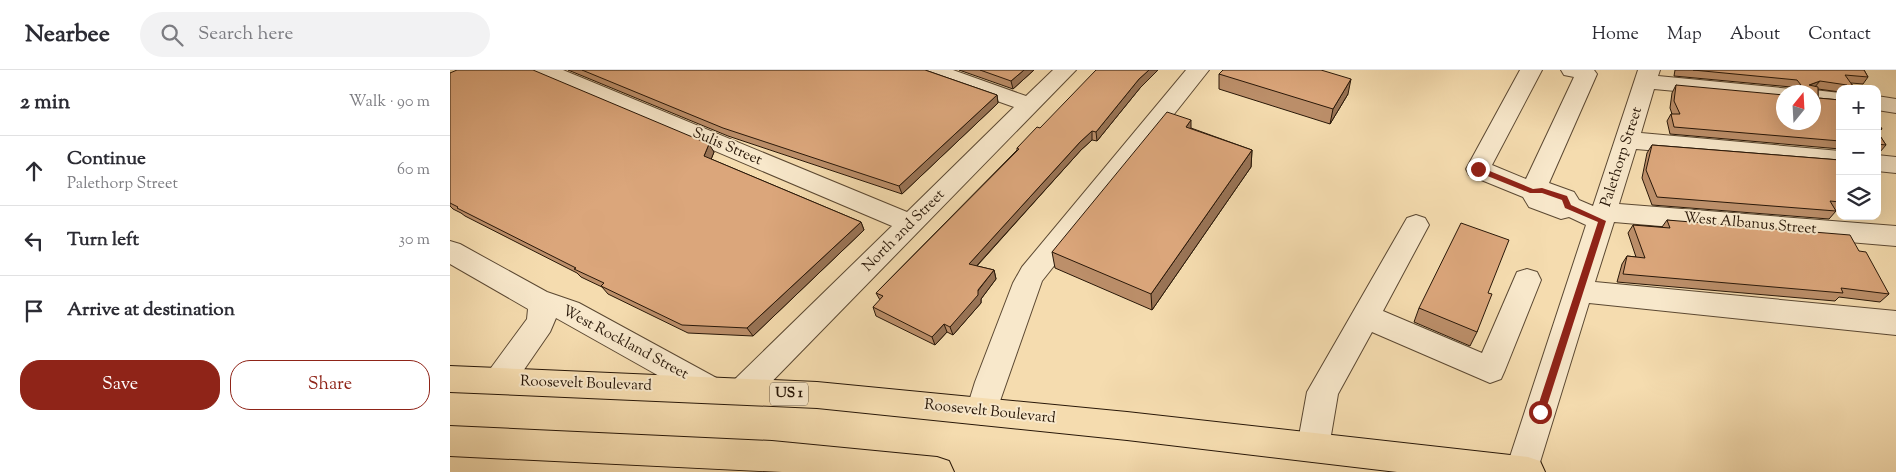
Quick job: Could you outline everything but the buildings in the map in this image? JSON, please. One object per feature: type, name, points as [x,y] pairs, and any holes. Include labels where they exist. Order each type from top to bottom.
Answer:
[{"type":"highway","name":"Roosevelt Boulevard","points":[[450,379],[817,395],[1127,426],[1525,472]]},
{"type":"highway","points":[[450,441],[772,456],[937,472]]},
{"type":"street","name":"Sulis Street","points":[[544,70],[911,224]]},
{"type":"street","points":[[932,70],[1030,105]]},
{"type":"street","name":"North 2nd Street","points":[[743,391],[1065,70]]},
{"type":"street","points":[[982,411],[990,382],[1032,274],[1198,70]]},
{"type":"street","points":[[1531,70],[1478,169],[1532,191],[1586,74],[1572,70]]},
{"type":"street","points":[[1647,76],[1776,93]]},
{"type":"street","name":"Palethorp Street","points":[[1525,472],[1647,76]]},
{"type":"street","points":[[1821,98],[1836,100]]},
{"type":"street","points":[[1881,104],[1896,106]]},
{"type":"street","points":[[1628,140],[1836,159]]},
{"type":"street","points":[[1881,163],[1896,165]]},
{"type":"street","name":"West Albanus Street","points":[[1532,191],[1542,190],[1565,198],[1568,206],[1604,216],[1896,236]]},
{"type":"street","points":[[1313,447],[1323,392],[1416,226]]},
{"type":"street","name":"West Rockland Street","points":[[450,251],[538,300],[569,311],[712,390]]},
{"type":"street","points":[[1365,316],[1490,370],[1527,280]]},
{"type":"street","points":[[1580,291],[1896,323]]},
{"type":"street","name":"West Rockland Street","points":[[499,381],[540,324],[544,315],[543,308],[538,300]]},
{"type":"route","points":[[1478,169],[1532,191],[1542,190],[1565,198],[1568,206],[1602,221],[1540,412]]}]
